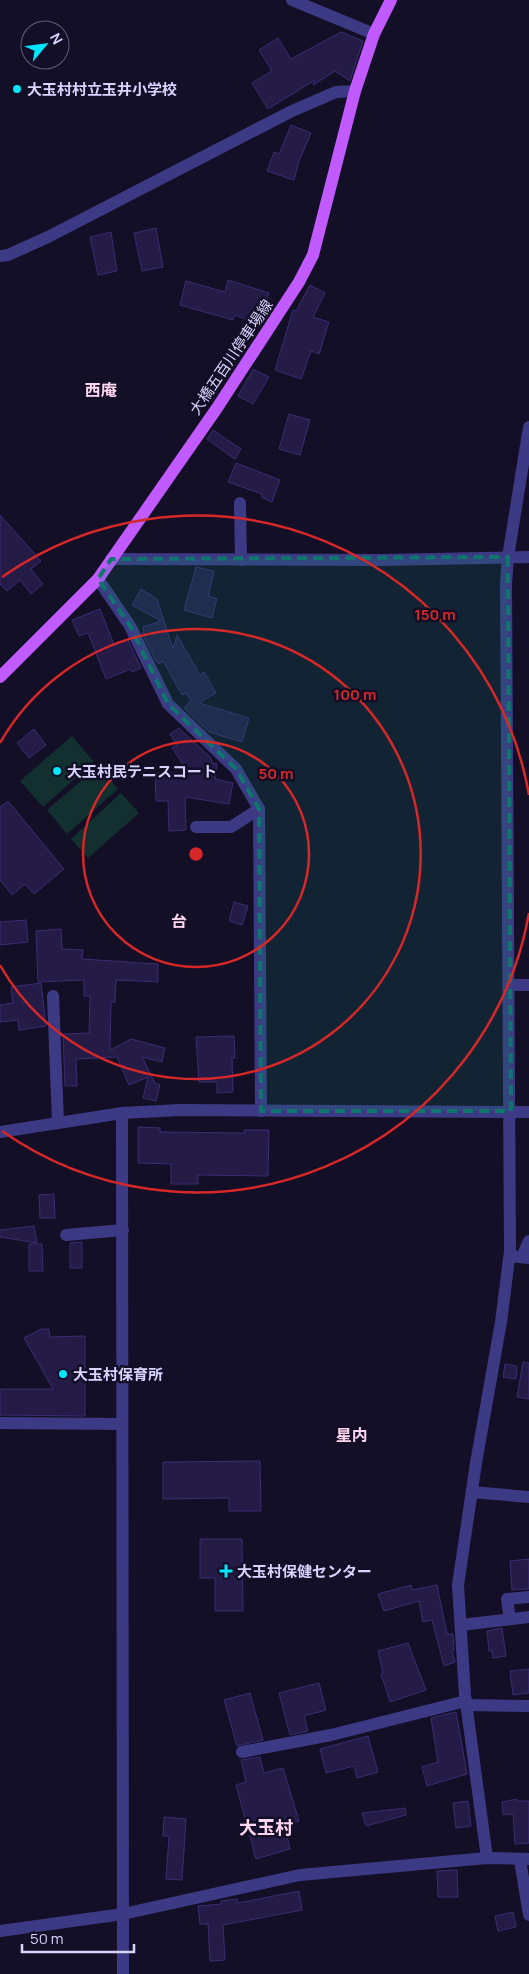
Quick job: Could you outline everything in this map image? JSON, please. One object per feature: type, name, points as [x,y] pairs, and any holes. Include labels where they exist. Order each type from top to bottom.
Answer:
[{"type":"main road","name":"大橋五百川停車場線","points":[[0,677],[98,579],[278,316],[313,255],[354,91],[374,34],[391,0]]},
{"type":"street","points":[[292,0],[374,34]]},
{"type":"street","points":[[0,256],[48,237],[292,111],[336,92],[354,91]]},
{"type":"street","points":[[520,1257],[511,1112],[508,557],[529,427]]},
{"type":"street","points":[[240,503],[240,560]]},
{"type":"street","points":[[111,559],[240,560],[529,557]]},
{"type":"street","points":[[98,579],[130,626],[168,704],[236,769],[259,809],[261,1111]]},
{"type":"street","points":[[196,827],[231,827],[259,809]]},
{"type":"street","points":[[510,985],[529,985]]},
{"type":"street","points":[[53,996],[58,1122]]},
{"type":"street","points":[[0,1132],[122,1113],[181,1110],[529,1112]]},
{"type":"street","points":[[122,1113],[123,1974]]},
{"type":"street","points":[[66,1235],[123,1230]]},
{"type":"street","points":[[487,1858],[466,1703],[458,1585],[501,1322],[520,1257],[529,1241]]},
{"type":"street","points":[[0,1423],[122,1424]]},
{"type":"street","points":[[472,1492],[529,1497]]},
{"type":"street","points":[[510,1619],[507,1599],[529,1597]]},
{"type":"street","points":[[461,1625],[529,1617]]},
{"type":"street","points":[[242,1752],[330,1735],[466,1703],[528,1706]]},
{"type":"street","points":[[0,1930],[124,1914],[300,1875],[487,1858],[524,1859],[529,1915]]},
{"type":"highlighted area","points":[[508,557],[511,1111],[261,1111],[259,809],[236,769],[168,704],[130,626],[98,579],[111,559]]},
{"type":"green space","name":"大玉村民テニスコート","points":[[72,736],[94,762],[43,807],[20,781]]},
{"type":"green space","name":"大玉村民テニスコート","points":[[98,766],[118,789],[67,834],[47,810]]},
{"type":"green space","name":"大玉村民テニスコート","points":[[121,793],[139,813],[88,858],[71,839]]},
{"type":"building","points":[[341,32],[363,41],[350,81],[335,71],[313,85],[315,80],[268,109],[252,83],[272,71],[259,50],[278,38],[291,59]]},
{"type":"building","points":[[291,125],[311,133],[299,161],[294,180],[267,171],[274,152],[279,154]]},
{"type":"building","points":[[156,228],[163,267],[142,271],[134,233]]},
{"type":"building","points":[[111,232],[117,271],[98,275],[90,237]]},
{"type":"building","points":[[228,280],[269,293],[257,324],[235,315],[233,320],[180,305],[186,281],[225,292]]},
{"type":"building","points":[[310,285],[325,293],[313,317],[329,322],[319,354],[311,351],[301,379],[275,370],[293,310],[296,311]]},
{"type":"building","points":[[253,369],[269,377],[253,404],[238,396]]},
{"type":"building","points":[[289,414],[310,420],[300,455],[279,449]]},
{"type":"building","points":[[213,430],[241,449],[235,459],[207,439]]},
{"type":"building","points":[[236,463],[280,480],[272,502],[261,497],[262,494],[228,482]]},
{"type":"building","points":[[0,515],[41,561],[31,569],[43,584],[31,594],[20,580],[7,591],[0,584]]},
{"type":"building","points":[[196,567],[214,571],[208,596],[217,599],[212,618],[184,610]]},
{"type":"building","points":[[141,589],[157,599],[173,649],[177,635],[200,675],[204,672],[216,693],[199,703],[249,718],[242,742],[209,732],[184,708],[191,701],[186,693],[182,695],[163,661],[159,664],[156,661],[142,633],[144,632],[143,627],[161,621],[132,605]]},
{"type":"building","points":[[100,609],[115,645],[128,640],[141,668],[132,672],[131,669],[106,679],[88,633],[79,636],[72,620]]},
{"type":"building","points":[[179,728],[211,758],[212,763],[217,764],[215,779],[233,783],[229,804],[185,797],[186,830],[169,831],[168,801],[156,801],[155,773],[189,773],[172,748],[177,745],[170,734]]},
{"type":"building","points":[[34,729],[46,745],[29,758],[17,743]]},
{"type":"building","points":[[8,801],[64,869],[34,894],[25,884],[12,895],[0,880],[0,807]]},
{"type":"building","points":[[234,902],[248,906],[242,925],[229,921]]},
{"type":"building","points":[[26,920],[28,942],[0,945],[0,922]]},
{"type":"building","points":[[61,929],[62,949],[83,950],[82,959],[158,964],[158,982],[116,980],[115,1002],[111,1002],[110,1050],[131,1039],[165,1048],[162,1062],[142,1057],[155,1083],[160,1085],[156,1101],[143,1098],[148,1077],[129,1085],[117,1057],[76,1059],[77,1086],[65,1086],[63,1034],[89,1033],[90,996],[84,996],[84,980],[38,982],[36,931]]},
{"type":"building","points":[[41,983],[46,1026],[19,1030],[18,1020],[0,1022],[0,1005],[13,1003],[11,987]]},
{"type":"building","points":[[234,1036],[235,1058],[232,1058],[233,1092],[217,1093],[217,1082],[199,1082],[196,1037]]},
{"type":"building","points":[[138,1127],[160,1128],[160,1132],[245,1133],[244,1130],[269,1130],[268,1176],[198,1175],[198,1184],[171,1184],[171,1164],[138,1163]]},
{"type":"building","points":[[54,1194],[55,1218],[40,1218],[39,1195]]},
{"type":"building","points":[[34,1226],[37,1243],[0,1237],[0,1230]]},
{"type":"building","points":[[82,1242],[82,1268],[70,1268],[70,1243]]},
{"type":"building","points":[[29,1244],[42,1244],[43,1271],[29,1271]]},
{"type":"building","points":[[42,1329],[49,1329],[50,1337],[85,1336],[85,1416],[0,1415],[0,1389],[53,1389],[24,1338]]},
{"type":"building","points":[[523,1362],[529,1363],[529,1399],[517,1397]]},
{"type":"building","points":[[505,1364],[517,1366],[516,1379],[503,1377]]},
{"type":"building","points":[[260,1461],[261,1511],[229,1511],[229,1498],[163,1499],[163,1462]]},
{"type":"building","points":[[200,1539],[242,1539],[243,1611],[215,1611],[215,1578],[200,1578]]},
{"type":"building","points":[[529,1559],[529,1589],[512,1590],[510,1561]]},
{"type":"building","points":[[411,1585],[412,1590],[437,1585],[447,1634],[453,1634],[454,1650],[452,1651],[455,1662],[444,1666],[432,1620],[423,1622],[419,1601],[384,1611],[378,1594]]},
{"type":"building","points":[[502,1628],[506,1656],[493,1658],[492,1651],[489,1651],[487,1631]]},
{"type":"building","points":[[408,1643],[426,1690],[390,1702],[381,1674],[383,1673],[378,1651]]},
{"type":"building","points":[[529,1669],[529,1693],[513,1695],[510,1671]]},
{"type":"building","points":[[319,1683],[326,1710],[304,1716],[308,1731],[290,1735],[279,1693]]},
{"type":"building","points":[[250,1693],[263,1740],[237,1746],[224,1700]]},
{"type":"building","points":[[456,1712],[467,1774],[427,1786],[422,1767],[438,1762],[431,1718]]},
{"type":"building","points":[[368,1736],[378,1772],[357,1778],[354,1766],[326,1773],[320,1749]]},
{"type":"building","points":[[260,1757],[264,1773],[283,1768],[299,1821],[284,1825],[290,1849],[256,1859],[236,1785],[246,1782],[241,1760]]},
{"type":"building","points":[[517,1799],[517,1801],[529,1801],[529,1843],[515,1844],[513,1814],[503,1815],[502,1802]]},
{"type":"building","points":[[468,1801],[471,1826],[456,1828],[453,1803]]},
{"type":"building","points":[[405,1808],[406,1815],[366,1826],[362,1813]]},
{"type":"building","points":[[164,1817],[186,1819],[182,1880],[166,1879],[169,1836],[163,1836]]},
{"type":"building","points":[[457,1870],[458,1897],[438,1897],[437,1871]]},
{"type":"building","points":[[299,1891],[302,1910],[223,1925],[225,1960],[210,1961],[208,1924],[200,1924],[198,1906],[221,1904],[221,1901],[237,1899],[238,1903]]},
{"type":"building","points":[[513,1912],[516,1927],[498,1931],[495,1916]]},
{"type":"place","name":"大玉村村立玉井小学校","points":[[17,89]]},
{"type":"place","name":"大玉村民テニスコート","points":[[57,771]]},
{"type":"place","name":"大玉村保育所","points":[[63,1374]]},
{"type":"place","name":"大玉村保健センター","points":[[226,1571]]},
{"type":"district","name":"西庵","points":[[101,390]]},
{"type":"district","name":"台","points":[[179,921]]},
{"type":"district","name":"星内","points":[[352,1435]]},
{"type":"district","name":"大玉村","points":[[266,1827]]}]
